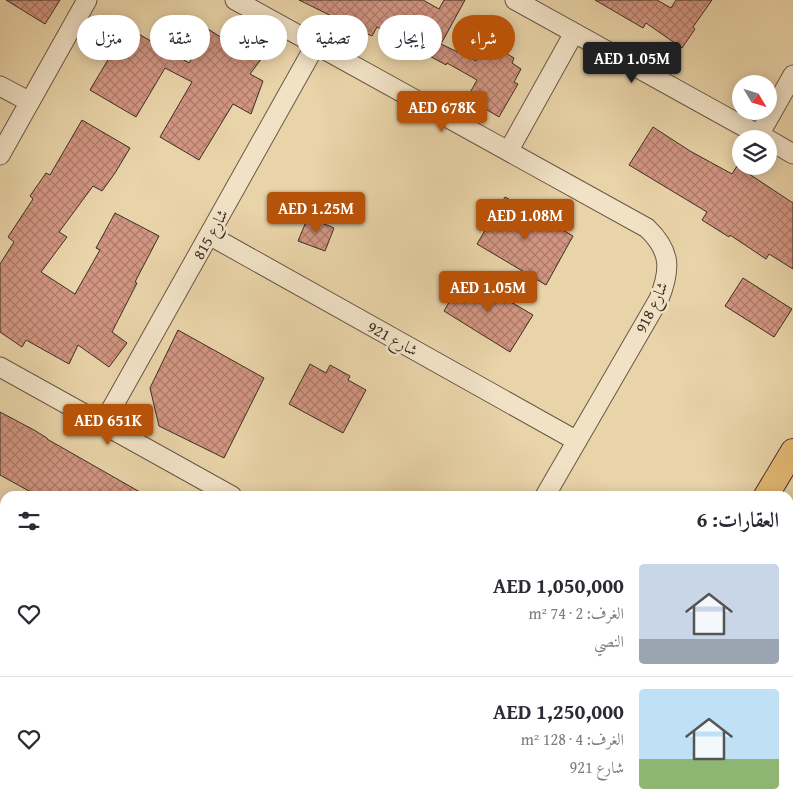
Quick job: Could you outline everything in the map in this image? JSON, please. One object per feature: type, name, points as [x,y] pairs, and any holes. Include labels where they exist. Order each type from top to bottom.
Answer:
[{"type":"main road","points":[[769,491],[793,451]]},
{"type":"street","points":[[0,155],[87,0]]},
{"type":"street","name":"شارع 918","points":[[235,0],[297,34]]},
{"type":"street","points":[[515,0],[749,130]]},
{"type":"street","points":[[508,150],[574,34]]},
{"type":"street","name":"شارع 815","points":[[103,424],[307,60]]},
{"type":"street","name":"شارع 918","points":[[345,60],[647,228],[658,238],[665,252],[668,267],[659,299],[548,491]]},
{"type":"street","points":[[768,130],[793,75]]},
{"type":"street","points":[[0,86],[30,102]]},
{"type":"street","points":[[777,145],[793,154]]},
{"type":"street","name":"شارع 921","points":[[209,235],[577,441]]},
{"type":"street","points":[[0,367],[223,491]]},
{"type":"building","points":[[6,0],[60,0],[45,24]]},
{"type":"building","points":[[299,0],[423,0],[439,9],[444,0],[465,0],[457,15],[452,15],[452,24],[442,42],[442,15],[378,15],[378,28],[372,36],[368,34],[368,15],[329,15]]},
{"type":"building","points":[[595,0],[657,0],[671,8],[676,0],[712,0],[693,27],[695,29],[682,48],[646,23],[643,28]]},
{"type":"building","points":[[210,30],[220,37],[220,60],[260,60],[250,74],[263,81],[251,114],[233,104],[199,160],[160,137],[192,82],[165,68],[136,117],[90,90],[108,60],[140,60],[140,35],[150,41],[150,60],[184,60],[189,63],[191,60],[210,60]]},
{"type":"building","points":[[442,44],[452,49],[452,60],[513,60],[512,63],[521,69],[514,82],[518,84],[499,117],[467,98],[477,80],[447,63],[446,65],[437,60],[442,60]]},
{"type":"building","points":[[82,120],[130,148],[102,191],[93,186],[59,232],[67,237],[41,272],[75,294],[100,250],[96,248],[115,213],[159,236],[112,332],[127,343],[109,367],[78,345],[69,364],[26,340],[22,347],[0,332],[0,264],[14,242],[8,237],[33,199],[30,196],[46,173],[50,175]]},
{"type":"building","points":[[653,127],[732,175],[751,175],[793,203],[793,269],[769,254],[766,259],[730,235],[729,237],[702,220],[707,212],[629,165]]},
{"type":"building","points":[[505,197],[573,236],[546,285],[477,244]]},
{"type":"building","points":[[308,217],[334,228],[325,251],[298,241]]},
{"type":"building","points":[[465,275],[533,315],[510,352],[444,311]]},
{"type":"building","points":[[743,278],[792,309],[774,337],[725,306]]},
{"type":"building","points":[[178,330],[264,378],[224,458],[159,426],[150,388]]},
{"type":"building","points":[[310,364],[326,373],[330,365],[350,376],[348,380],[366,390],[343,433],[289,404]]},
{"type":"building","points":[[0,412],[138,491],[29,491],[0,475]]}]
